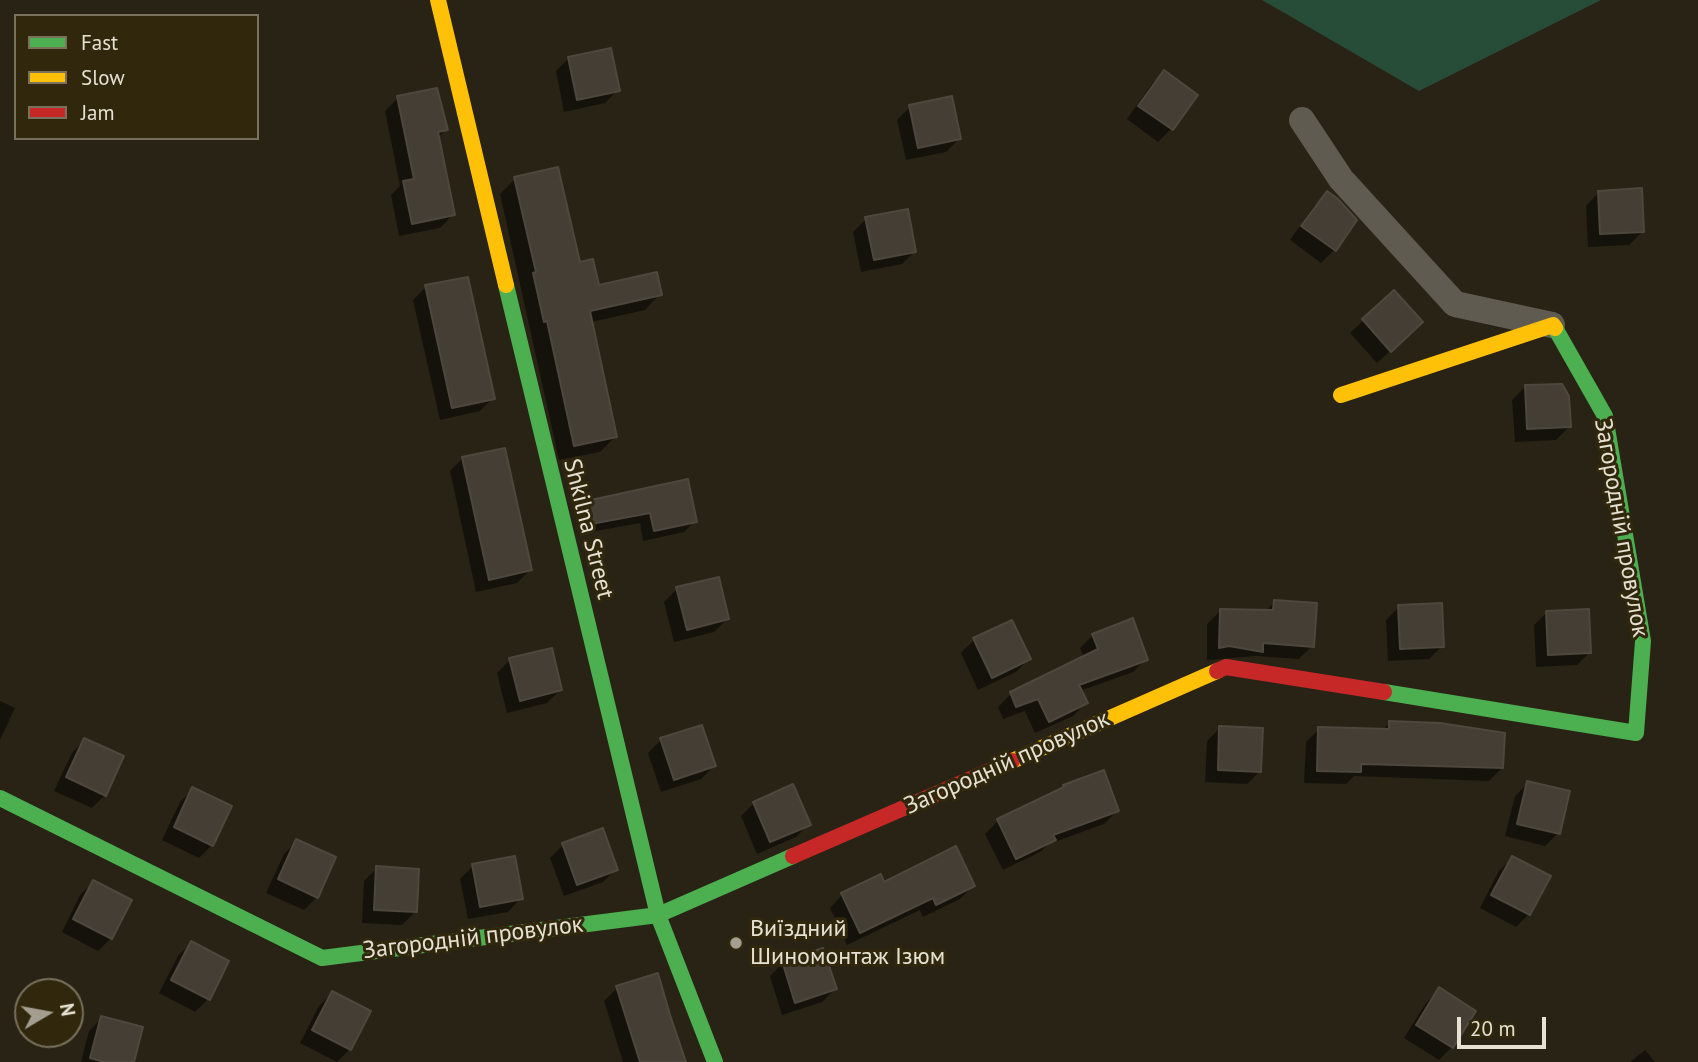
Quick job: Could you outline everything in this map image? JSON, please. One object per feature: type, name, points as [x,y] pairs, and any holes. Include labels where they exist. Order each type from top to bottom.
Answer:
[{"type":"street","name":"Shkilna Street","points":[[438,0],[658,915],[715,1062]]},
{"type":"street","points":[[1302,120],[1341,178],[1455,304],[1553,325]]},
{"type":"street","name":"Загородній провулок","points":[[0,798],[322,958],[658,915],[1226,667],[1636,733],[1643,641],[1605,416],[1553,325]]},
{"type":"street","points":[[1341,395],[1553,325]]},
{"type":"green space","points":[[1262,0],[1601,0],[1419,91]]},
{"type":"building","points":[[611,48],[620,91],[577,100],[568,57]]},
{"type":"building","points":[[1164,70],[1198,95],[1173,130],[1138,106]]},
{"type":"building","points":[[437,88],[448,130],[438,132],[455,215],[412,224],[403,181],[414,179],[397,96]]},
{"type":"building","points":[[952,96],[961,139],[918,148],[909,105]]},
{"type":"building","points":[[558,167],[580,262],[593,259],[599,285],[657,272],[662,295],[590,311],[617,437],[574,446],[547,321],[544,322],[533,273],[536,272],[514,177]]},
{"type":"building","points":[[1642,188],[1644,232],[1600,234],[1598,191]]},
{"type":"building","points":[[1327,191],[1357,220],[1336,251],[1301,226]]},
{"type":"building","points":[[908,209],[916,252],[874,260],[865,217]]},
{"type":"building","points":[[468,277],[495,399],[452,408],[425,285]]},
{"type":"building","points":[[1394,290],[1423,322],[1391,352],[1362,319]]},
{"type":"building","points":[[1562,384],[1569,396],[1571,427],[1527,429],[1525,385]]},
{"type":"building","points":[[505,448],[532,570],[489,580],[462,457]]},
{"type":"building","points":[[688,479],[697,522],[654,531],[650,513],[591,524],[586,501]]},
{"type":"building","points":[[719,577],[729,619],[687,630],[676,587]]},
{"type":"building","points":[[1274,600],[1317,603],[1314,647],[1263,643],[1263,652],[1229,646],[1219,648],[1220,609],[1273,610]]},
{"type":"building","points":[[1442,603],[1444,647],[1400,649],[1398,605]]},
{"type":"building","points":[[1589,609],[1591,653],[1548,655],[1546,611]]},
{"type":"building","points":[[1133,618],[1148,660],[1079,685],[1088,703],[1049,722],[1038,699],[1016,707],[1010,692],[1098,649],[1092,634]]},
{"type":"building","points":[[1012,620],[1031,659],[992,678],[973,638]]},
{"type":"building","points":[[552,648],[562,690],[520,701],[509,658]]},
{"type":"building","points":[[1389,721],[1440,723],[1505,733],[1503,768],[1361,764],[1361,772],[1317,771],[1318,727],[1389,729]]},
{"type":"building","points":[[702,725],[716,766],[674,780],[660,738]]},
{"type":"building","points":[[1219,726],[1263,728],[1261,772],[1218,770]]},
{"type":"building","points":[[84,738],[124,756],[106,796],[66,777]]},
{"type":"building","points":[[1104,770],[1119,811],[1053,835],[1056,840],[1016,859],[997,819],[1064,787],[1063,785]]},
{"type":"building","points":[[1527,781],[1570,791],[1560,834],[1517,824]]},
{"type":"building","points":[[793,784],[811,825],[770,842],[753,802]]},
{"type":"building","points":[[192,787],[232,806],[213,846],[174,827]]},
{"type":"building","points":[[603,828],[618,870],[577,885],[562,843]]},
{"type":"building","points":[[296,839],[336,857],[318,898],[278,879]]},
{"type":"building","points":[[956,846],[975,886],[936,905],[933,898],[860,933],[841,893],[881,874],[884,882]]},
{"type":"building","points":[[515,856],[523,899],[480,907],[472,864]]},
{"type":"building","points":[[1512,856],[1551,876],[1530,915],[1491,895]]},
{"type":"building","points":[[376,866],[419,869],[417,912],[374,910]]},
{"type":"building","points":[[93,880],[132,900],[112,939],[73,919]]},
{"type":"building","points":[[191,941],[229,961],[210,1000],[171,980]]},
{"type":"building","points":[[823,948],[837,989],[795,1003],[782,961]]},
{"type":"building","points":[[658,973],[686,1062],[640,1062],[616,986]]},
{"type":"building","points":[[1439,987],[1476,1011],[1453,1048],[1416,1025]]},
{"type":"building","points":[[332,991],[371,1011],[351,1050],[312,1030]]},
{"type":"building","points":[[101,1016],[143,1027],[134,1062],[104,1062],[90,1058]]},
{"type":"traffic: fast","points":[[506,285],[658,915],[715,1062]]},
{"type":"traffic: fast","points":[[1384,692],[1636,733],[1643,641],[1605,416],[1555,328]]},
{"type":"traffic: fast","points":[[0,798],[322,958],[658,915],[793,856]]},
{"type":"traffic: slow","points":[[438,0],[506,285]]},
{"type":"traffic: slow","points":[[1341,395],[1553,325],[1555,328]]},
{"type":"traffic: slow","points":[[1012,761],[1217,671]]},
{"type":"traffic: jam","points":[[1217,671],[1226,667],[1384,692]]},
{"type":"traffic: jam","points":[[793,856],[1012,761]]},
{"type":"place","name":"Виїздний Шиномонтаж Ізюм","points":[[736,943]]}]
